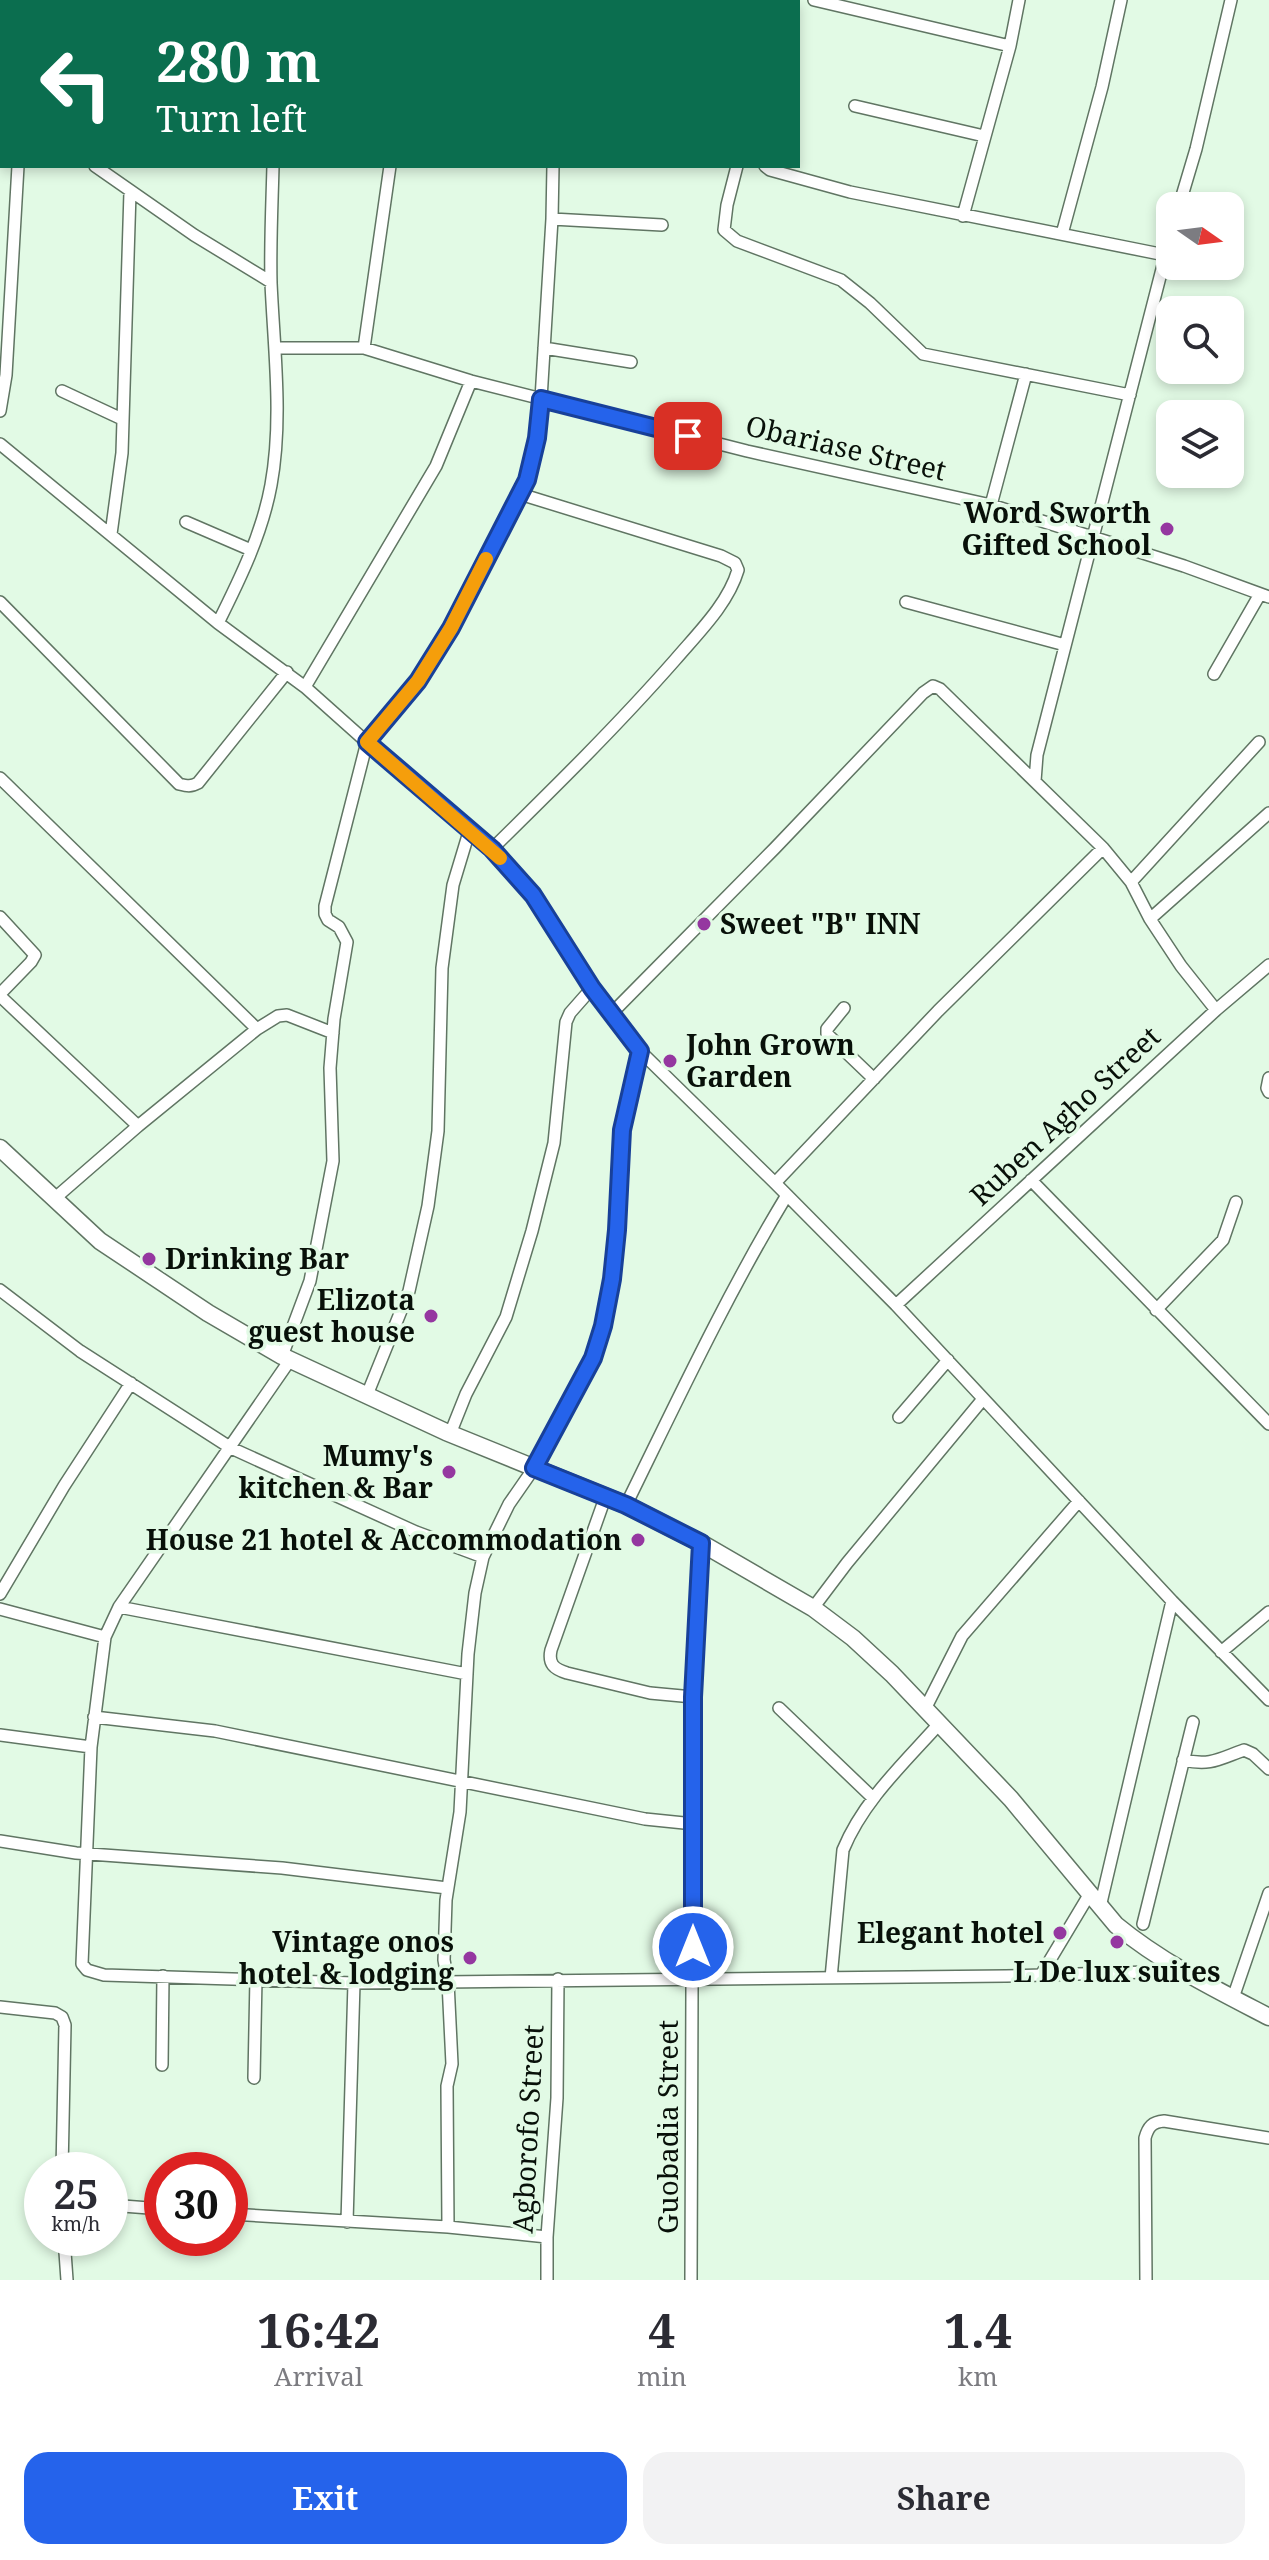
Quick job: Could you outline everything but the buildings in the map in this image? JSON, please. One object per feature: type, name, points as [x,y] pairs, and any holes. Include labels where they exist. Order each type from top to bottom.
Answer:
[{"type":"street","points":[[814,0],[1010,46]]},
{"type":"street","points":[[963,216],[1010,46],[1019,0]]},
{"type":"street","points":[[1062,234],[1102,87],[1121,0]]},
{"type":"street","points":[[1183,192],[1231,0]]},
{"type":"street","points":[[855,106],[984,136]]},
{"type":"street","points":[[0,411],[6,375],[18,168]]},
{"type":"street","points":[[98,168],[194,235],[271,282]]},
{"type":"street","points":[[218,623],[251,550],[275,464],[275,348],[271,282],[273,168]]},
{"type":"street","points":[[364,348],[390,168]]},
{"type":"street","points":[[553,168],[541,399],[537,438],[527,480],[451,628],[418,681],[367,742],[325,906],[328,920],[339,927],[347,942],[330,1068],[333,1161],[310,1281],[286,1358],[231,1448],[119,1607],[105,1637],[91,1747],[82,1964],[87,1970],[104,1975],[354,1983],[1183,1971]]},
{"type":"street","points":[[737,168],[724,230],[737,241],[841,280],[923,354],[1130,395]]},
{"type":"street","points":[[768,168],[850,192],[1156,253]]},
{"type":"street","points":[[111,534],[122,453],[130,192]]},
{"type":"street","points":[[552,219],[662,225]]},
{"type":"street","points":[[1035,781],[1037,755],[1159,280]]},
{"type":"street","name":"Obariase Street","points":[[275,348],[364,348],[471,381],[747,451],[991,505],[1184,566],[1265,596]]},
{"type":"street","points":[[544,348],[631,362]]},
{"type":"street","points":[[991,505],[1026,374]]},
{"type":"street","points":[[305,687],[436,466],[471,381]]},
{"type":"street","points":[[62,391],[122,419]]},
{"type":"street","points":[[0,444],[218,623],[287,672],[492,849],[533,895],[592,988],[640,1051],[896,1305],[1172,1601],[1269,1700]]},
{"type":"street","points":[[492,849],[622,720],[701,629],[729,592],[738,570],[735,563],[721,556],[520,494]]},
{"type":"street","points":[[186,522],[251,550]]},
{"type":"street","points":[[1214,674],[1265,596]]},
{"type":"street","points":[[0,602],[179,784],[192,786],[198,783],[287,672]]},
{"type":"street","points":[[906,602],[1065,645]]},
{"type":"street","points":[[611,1014],[933,686],[940,689],[1103,848],[1131,882],[1150,919],[1181,966],[1216,1010]]},
{"type":"street","points":[[1131,882],[1259,742]]},
{"type":"street","points":[[0,778],[257,1029]]},
{"type":"street","points":[[1150,919],[1269,813]]},
{"type":"street","points":[[367,1395],[409,1291],[428,1206],[438,1131],[442,968],[453,885],[469,832]]},
{"type":"street","points":[[775,1183],[938,1011],[1103,848]]},
{"type":"street","points":[[0,917],[35,955],[0,995],[138,1126]]},
{"type":"street","name":"Ruben Agho Street","points":[[896,1305],[1216,1010],[1269,965]]},
{"type":"street","points":[[450,1434],[466,1394],[506,1317],[554,1143],[566,1022],[592,988]]},
{"type":"street","points":[[844,1008],[827,1029],[827,1034],[874,1079]]},
{"type":"street","points":[[54,1199],[138,1126],[257,1029],[278,1016],[287,1015],[333,1033]]},
{"type":"street","points":[[448,2227],[447,2093],[452,2064],[444,1960],[447,1888],[454,1858],[462,1782],[467,1674],[475,1593],[483,1557],[509,1504],[534,1468],[588,1370],[603,1326],[617,1230],[622,1130],[640,1051]]},
{"type":"street","points":[[1269,1078],[1269,1092]]},
{"type":"street","points":[[0,1148],[100,1241],[208,1313],[286,1358],[450,1434],[626,1505],[701,1543],[813,1608],[862,1647],[925,1709],[1011,1799],[1116,1925],[1183,1971],[1269,2017]]},
{"type":"street","points":[[1031,1180],[1269,1424]]},
{"type":"street","points":[[626,1505],[700,1357],[787,1195]]},
{"type":"street","points":[[1156,1310],[1223,1240],[1236,1202]]},
{"type":"street","points":[[0,1290],[54,1333],[231,1448],[416,1532],[483,1557]]},
{"type":"street","points":[[899,1417],[948,1360]]},
{"type":"street","points":[[0,1594],[64,1486],[131,1383]]},
{"type":"street","points":[[813,1608],[983,1399]]},
{"type":"street","points":[[605,1498],[551,1650],[551,1664],[567,1673],[650,1693],[693,1697]]},
{"type":"street","points":[[925,1709],[962,1636],[1079,1501]]},
{"type":"street","name":"Guobadia Street","points":[[691,2280],[693,1697],[701,1543]]},
{"type":"street","points":[[1041,1975],[1094,1901],[1172,1601]]},
{"type":"street","points":[[119,1607],[467,1674]]},
{"type":"street","points":[[0,1609],[105,1637]]},
{"type":"street","points":[[1221,1652],[1269,1612]]},
{"type":"street","points":[[779,1708],[873,1798]]},
{"type":"street","points":[[94,1717],[215,1731],[645,1819],[694,1824]]},
{"type":"street","points":[[1143,1924],[1193,1722]]},
{"type":"street","points":[[831,1978],[843,1850],[873,1798],[939,1724]]},
{"type":"street","points":[[0,1735],[91,1747]]},
{"type":"street","points":[[1183,1760],[1211,1763],[1244,1750],[1269,1769]]},
{"type":"street","points":[[0,1841],[86,1854],[282,1868],[447,1888]]},
{"type":"street","points":[[1233,1998],[1269,1893]]},
{"type":"street","points":[[162,2065],[163,1976]]},
{"type":"street","points":[[254,2078],[256,1978]]},
{"type":"street","name":"Agborofo Street","points":[[547,2280],[557,2098],[558,1979]]},
{"type":"street","points":[[347,2222],[354,1983]]},
{"type":"street","points":[[0,2007],[55,2013],[62,2017],[65,2025],[62,2152]]},
{"type":"street","points":[[1146,2280],[1147,2129],[1164,2121],[1269,2138]]},
{"type":"street","points":[[248,2215],[448,2227],[547,2237]]},
{"type":"street","points":[[65,2256],[67,2280]]},
{"type":"slow traffic","points":[[486,559],[451,628],[418,681],[367,742],[500,858]]},
{"type":"place","name":"Word Sworth Gifted School","points":[[1167,529]]},
{"type":"place","name":"Sweet \"B\" INN","points":[[704,924]]},
{"type":"place","name":"John Grown Garden","points":[[670,1061]]},
{"type":"place","name":"Drinking Bar","points":[[149,1259]]},
{"type":"place","name":"Elizota guest house","points":[[431,1316]]},
{"type":"place","name":"Mumy's kitchen & Bar","points":[[449,1472]]},
{"type":"place","name":"House 21 hotel & Accommodation","points":[[638,1540]]},
{"type":"place","name":"Elegant hotel","points":[[1060,1933]]},
{"type":"place","name":"L De lux suites","points":[[1117,1942]]},
{"type":"place","name":"Vintage onos hotel & lodging","points":[[470,1958]]},
{"type":"route","points":[[688,436],[541,399],[537,438],[527,480],[451,628],[418,681],[367,742],[492,849],[533,895],[592,988],[640,1051],[622,1130],[617,1230],[603,1326],[593,1358],[576,1394],[534,1468],[626,1505],[701,1543],[693,1697],[693,1947]]}]
